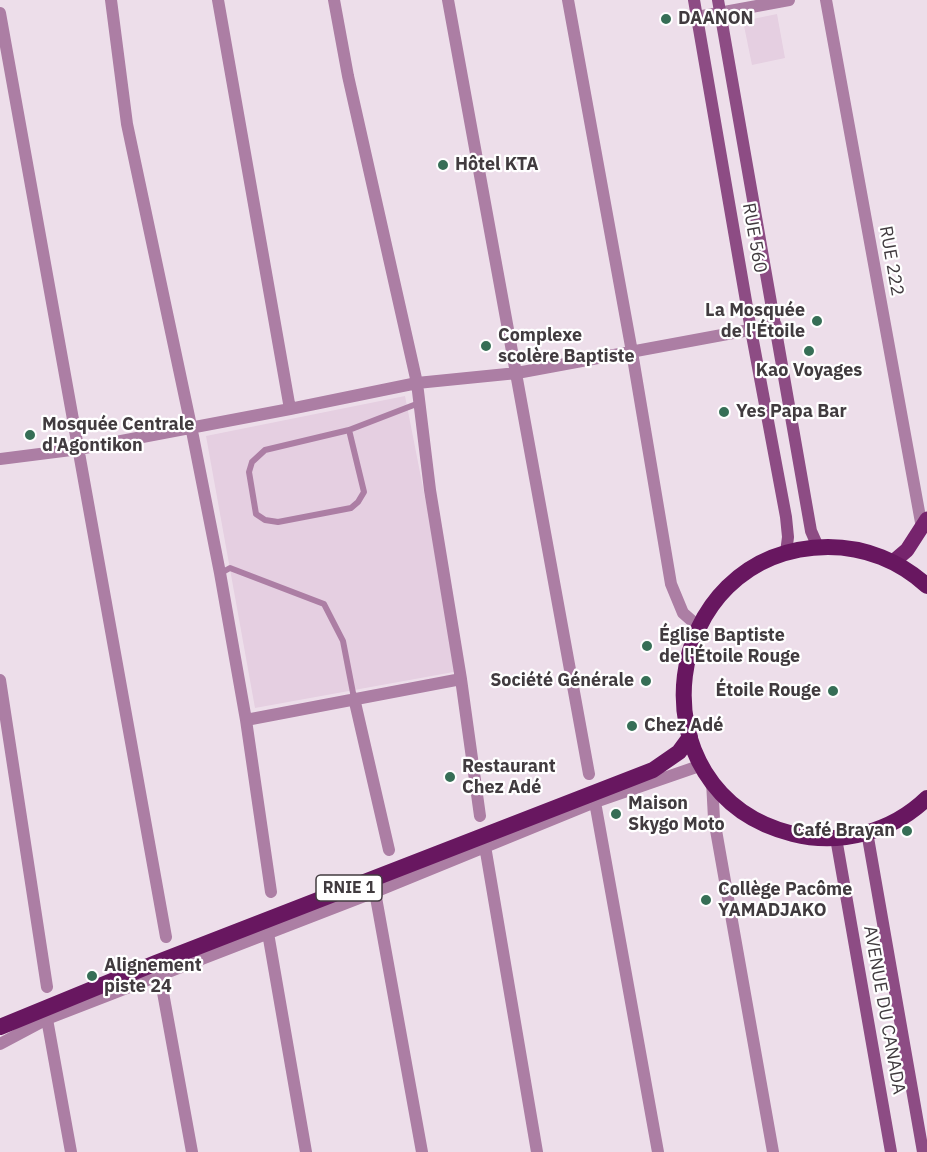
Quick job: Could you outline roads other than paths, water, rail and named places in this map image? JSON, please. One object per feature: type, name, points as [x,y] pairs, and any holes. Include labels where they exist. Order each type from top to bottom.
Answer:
[{"type":"highway","points":[[926,579],[893,562],[854,549],[818,548],[786,553],[762,563],[735,581],[712,605],[688,653],[683,689],[685,717],[690,737],[702,765],[712,781],[731,802],[762,823],[798,835],[836,838],[867,832],[901,818],[927,798]]},
{"type":"highway","name":"RNIE 1","points":[[0,1027],[156,963],[653,770],[679,752],[690,737]]},
{"type":"main road","name":"RUE 560","points":[[694,0],[786,517],[788,537],[786,553]]},
{"type":"main road","name":"RUE 560","points":[[719,6],[811,531],[818,548]]},
{"type":"main road","points":[[893,562],[907,550],[924,523]]},
{"type":"main road","name":"AVENUE DU CANADA","points":[[867,832],[923,1152]]},
{"type":"main road","name":"AVENUE DU CANADA","points":[[836,838],[891,1152]]},
{"type":"street","points":[[111,0],[127,124],[220,573],[246,720],[271,892]]},
{"type":"street","points":[[218,0],[290,409]]},
{"type":"street","points":[[334,0],[348,76],[417,383],[430,490],[461,679],[480,816]]},
{"type":"street","points":[[448,0],[589,774]]},
{"type":"street","points":[[568,0],[632,352],[671,584],[683,613],[699,627]]},
{"type":"street","points":[[697,17],[719,6],[789,0]]},
{"type":"street","name":"RUE 222","points":[[826,0],[924,523]]},
{"type":"street","points":[[0,13],[166,937]]},
{"type":"street","points":[[0,459],[79,449],[417,383],[517,373],[776,325]]},
{"type":"street","points":[[246,720],[461,679]]},
{"type":"street","points":[[0,681],[47,987]]},
{"type":"street","points":[[354,698],[389,850]]},
{"type":"street","points":[[0,1044],[47,1019],[375,892],[595,802],[702,765]]},
{"type":"street","points":[[712,781],[714,819],[773,1152]]},
{"type":"street","points":[[595,802],[657,1152]]},
{"type":"street","points":[[485,846],[537,1152]]},
{"type":"street","points":[[375,892],[422,1152]]},
{"type":"street","points":[[268,933],[306,1152]]},
{"type":"street","points":[[160,976],[192,1152]]},
{"type":"street","points":[[47,1019],[71,1152]]},
{"type":"lane","points":[[349,430],[364,492],[358,502],[351,508],[278,522],[265,520],[256,514],[249,472],[252,462],[265,450],[349,430],[419,403]]},
{"type":"lane","points":[[220,573],[230,568],[324,604],[343,641],[354,698]]},
{"type":"place","name":"DAANON","points":[[666,19]]},
{"type":"place","name":"Hôtel KTA","points":[[443,165]]},
{"type":"place","name":"La Mosquée de l'Étoile","points":[[817,321]]},
{"type":"place","name":"Complexe scolère Baptiste","points":[[486,346]]},
{"type":"place","name":"Kao Voyages","points":[[809,351]]},
{"type":"place","name":"Yes Papa Bar","points":[[724,412]]},
{"type":"place","name":"Mosquée Centrale d'Agontikon","points":[[30,435]]},
{"type":"place","name":"Église Baptiste de l'Étoile Rouge","points":[[647,646]]},
{"type":"place","name":"Société Générale","points":[[646,681]]},
{"type":"place","name":"Étoile Rouge","points":[[833,691]]},
{"type":"place","name":"Chez Adé","points":[[632,726]]},
{"type":"place","name":"Restaurant Chez Adé","points":[[450,777]]},
{"type":"place","name":"Maison Skygo Moto","points":[[616,814]]},
{"type":"place","name":"Café Brayan","points":[[907,831]]},
{"type":"place","name":"Collège Pacôme YAMADJAKO","points":[[706,900]]},
{"type":"place","name":"Alignement piste 24","points":[[92,976]]}]
